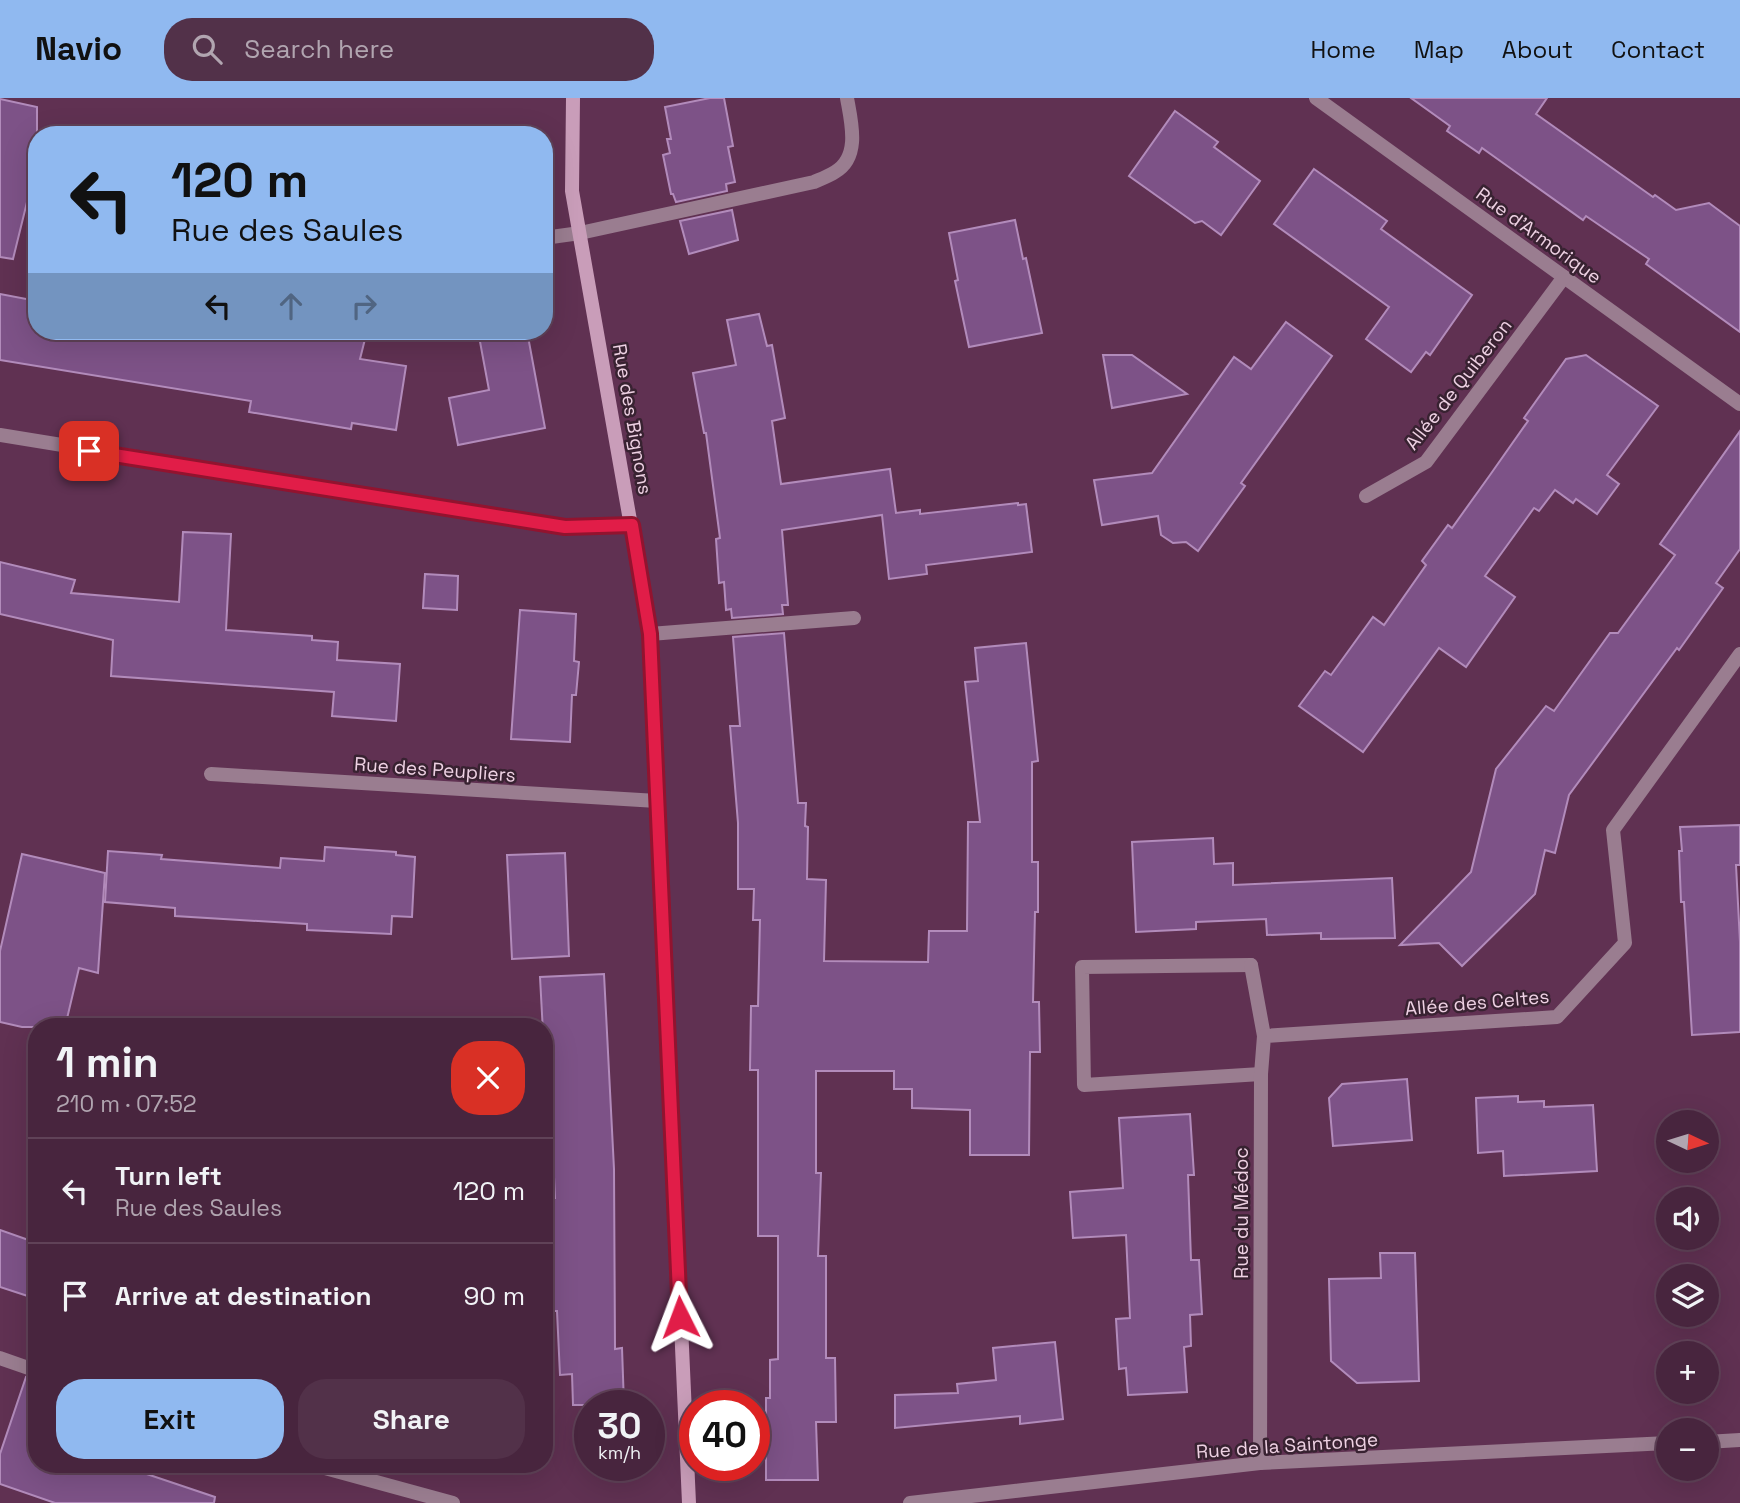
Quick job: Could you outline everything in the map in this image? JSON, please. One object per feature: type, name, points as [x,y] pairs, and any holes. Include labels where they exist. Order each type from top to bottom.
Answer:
[{"type":"street","name":"Rue des Bignons","points":[[573,98],[572,191],[650,634],[689,1503]]},
{"type":"street","points":[[553,237],[814,182],[838,171],[852,150],[853,133],[846,98]]},
{"type":"street","name":"Rue d'Armorique","points":[[1316,98],[1740,404]]},
{"type":"street","name":"Allée de Quiberon","points":[[1366,496],[1426,462],[1564,277]]},
{"type":"street","points":[[0,435],[565,527],[632,525]]},
{"type":"street","points":[[650,634],[854,618]]},
{"type":"street","name":"Allée des Celtes","points":[[1264,1035],[1557,1017],[1625,943],[1613,831],[1740,654]]},
{"type":"street","name":"Rue des Peupliers","points":[[211,774],[657,801]]},
{"type":"street","name":"Rue du Médoc","points":[[1260,1464],[1261,1074],[1264,1035],[1251,965],[1082,967],[1084,1085],[1261,1074]]},
{"type":"street","points":[[0,1358],[28,1368]]},
{"type":"street","points":[[1719,1441],[1740,1440]]},
{"type":"street","name":"Rue de la Saintonge","points":[[910,1503],[1260,1464],[1656,1444]]},
{"type":"street","points":[[343,1473],[453,1503]]},
{"type":"building","points":[[710,98],[724,98],[733,146],[728,147],[735,182],[726,184],[727,191],[676,202],[671,194],[663,155],[670,153],[667,139],[671,139],[665,107]]},
{"type":"building","points":[[1411,98],[1547,98],[1536,114],[1653,197],[1655,195],[1676,210],[1709,203],[1740,226],[1740,332],[1646,264],[1649,259],[1586,216],[1583,220],[1482,148],[1479,153],[1447,131],[1450,126]]},
{"type":"building","points":[[0,99],[37,107],[37,126],[28,126],[28,198],[13,259],[0,257]]},
{"type":"building","points":[[1175,111],[1218,142],[1214,147],[1260,181],[1221,235],[1202,221],[1195,223],[1129,176]]},
{"type":"building","points":[[1314,169],[1387,221],[1381,229],[1472,295],[1430,355],[1426,352],[1411,372],[1366,339],[1389,307],[1274,224]]},
{"type":"building","points":[[732,210],[738,240],[689,254],[680,221]]},
{"type":"building","points":[[1015,220],[1042,333],[969,347],[955,281],[958,280],[949,233]]},
{"type":"building","points":[[0,294],[28,299],[28,340],[365,340],[360,359],[406,366],[396,430],[352,423],[351,429],[249,412],[251,401],[0,360]]},
{"type":"building","points":[[759,314],[767,346],[772,345],[785,418],[772,421],[781,484],[890,469],[896,513],[920,510],[920,514],[1026,504],[1032,552],[926,565],[927,574],[889,579],[882,515],[782,530],[788,605],[782,605],[783,614],[732,618],[731,609],[726,610],[724,582],[719,583],[716,539],[720,538],[706,433],[693,373],[736,365],[727,320]]},
{"type":"building","points":[[1286,322],[1332,356],[1241,483],[1245,486],[1198,551],[1186,542],[1173,543],[1161,535],[1158,516],[1102,525],[1094,480],[1152,473],[1234,357],[1251,369]]},
{"type":"building","points":[[480,340],[529,340],[545,428],[458,445],[449,398],[489,390]]},
{"type":"building","points":[[1103,355],[1132,355],[1187,394],[1112,408]]},
{"type":"building","points":[[1586,355],[1658,406],[1607,475],[1619,484],[1597,514],[1576,499],[1573,503],[1555,490],[1539,511],[1534,508],[1485,576],[1515,597],[1466,667],[1439,648],[1363,752],[1299,706],[1325,671],[1331,675],[1373,617],[1384,625],[1426,565],[1422,561],[1448,525],[1452,528],[1490,475],[1528,421],[1524,418],[1566,359]]},
{"type":"building","points":[[1740,431],[1740,549],[1716,583],[1723,588],[1569,795],[1555,853],[1545,850],[1535,894],[1462,966],[1439,943],[1400,945],[1471,872],[1496,769],[1546,706],[1554,711],[1610,633],[1618,633],[1675,555],[1660,544]]},
{"type":"building","points":[[183,532],[231,534],[226,630],[312,636],[312,640],[338,642],[337,660],[400,664],[396,721],[332,716],[334,692],[111,676],[113,640],[0,614],[0,562],[75,580],[71,593],[179,602]]},
{"type":"building","points":[[425,574],[458,576],[457,610],[423,608]]},
{"type":"building","points":[[520,610],[576,614],[574,661],[579,662],[576,695],[572,695],[570,742],[511,739]]},
{"type":"building","points":[[784,633],[798,803],[806,803],[807,879],[826,880],[824,961],[928,962],[929,931],[967,931],[968,822],[980,822],[965,682],[978,681],[975,648],[1026,643],[1038,761],[1032,762],[1032,862],[1038,862],[1033,1002],[1039,1002],[1040,1052],[1030,1052],[1029,1155],[970,1155],[970,1110],[912,1108],[912,1089],[894,1089],[894,1071],[816,1071],[816,1173],[821,1173],[818,1256],[826,1256],[826,1358],[835,1358],[836,1422],[816,1422],[818,1480],[770,1480],[770,1360],[778,1359],[778,1236],[758,1236],[758,1070],[750,1070],[751,1006],[758,1006],[760,920],[753,920],[754,889],[738,889],[738,823],[730,726],[740,726],[733,637]]},
{"type":"building","points":[[1740,825],[1740,865],[1736,865],[1740,942],[1740,1032],[1692,1035],[1684,902],[1681,902],[1680,827]]},
{"type":"building","points":[[1213,838],[1214,864],[1233,863],[1233,885],[1392,878],[1395,938],[1321,939],[1321,933],[1267,935],[1266,919],[1196,922],[1196,929],[1136,932],[1132,842]]},
{"type":"building","points":[[325,847],[396,852],[396,855],[415,857],[412,917],[392,916],[391,934],[307,930],[307,924],[175,916],[175,908],[105,902],[108,851],[162,855],[161,859],[280,868],[281,858],[324,861]]},
{"type":"building","points":[[565,853],[569,956],[512,959],[507,855]]},
{"type":"building","points":[[22,854],[105,873],[98,973],[79,968],[67,1018],[28,1018],[28,1027],[0,1022],[0,951]]},
{"type":"building","points":[[604,974],[614,1169],[615,1349],[622,1348],[623,1390],[574,1390],[574,1405],[572,1374],[560,1375],[557,1311],[553,1311],[553,1018],[542,1018],[540,977]]},
{"type":"building","points":[[1407,1079],[1412,1140],[1333,1146],[1329,1098],[1342,1084]]},
{"type":"building","points":[[1518,1096],[1518,1102],[1544,1101],[1544,1107],[1593,1105],[1597,1171],[1504,1176],[1503,1151],[1478,1153],[1476,1098]]},
{"type":"building","points":[[1190,1114],[1194,1175],[1188,1175],[1191,1260],[1199,1260],[1202,1314],[1190,1315],[1191,1346],[1184,1347],[1187,1392],[1128,1395],[1126,1368],[1119,1369],[1116,1319],[1130,1318],[1126,1235],[1073,1238],[1070,1192],[1123,1188],[1119,1118]]},
{"type":"building","points":[[0,1230],[28,1240],[28,1296],[0,1287]]},
{"type":"building","points":[[1380,1253],[1415,1253],[1419,1381],[1357,1383],[1331,1361],[1329,1279],[1381,1278]]},
{"type":"building","points":[[1055,1342],[1063,1419],[1020,1424],[1020,1416],[895,1428],[895,1395],[958,1393],[957,1384],[996,1380],[993,1348]]},
{"type":"building","points":[[26,1377],[28,1473],[144,1473],[215,1497],[214,1503],[55,1503],[0,1484],[0,1454]]},
{"type":"route","points":[[89,451],[565,527],[632,525],[650,634],[680,1317]]}]
